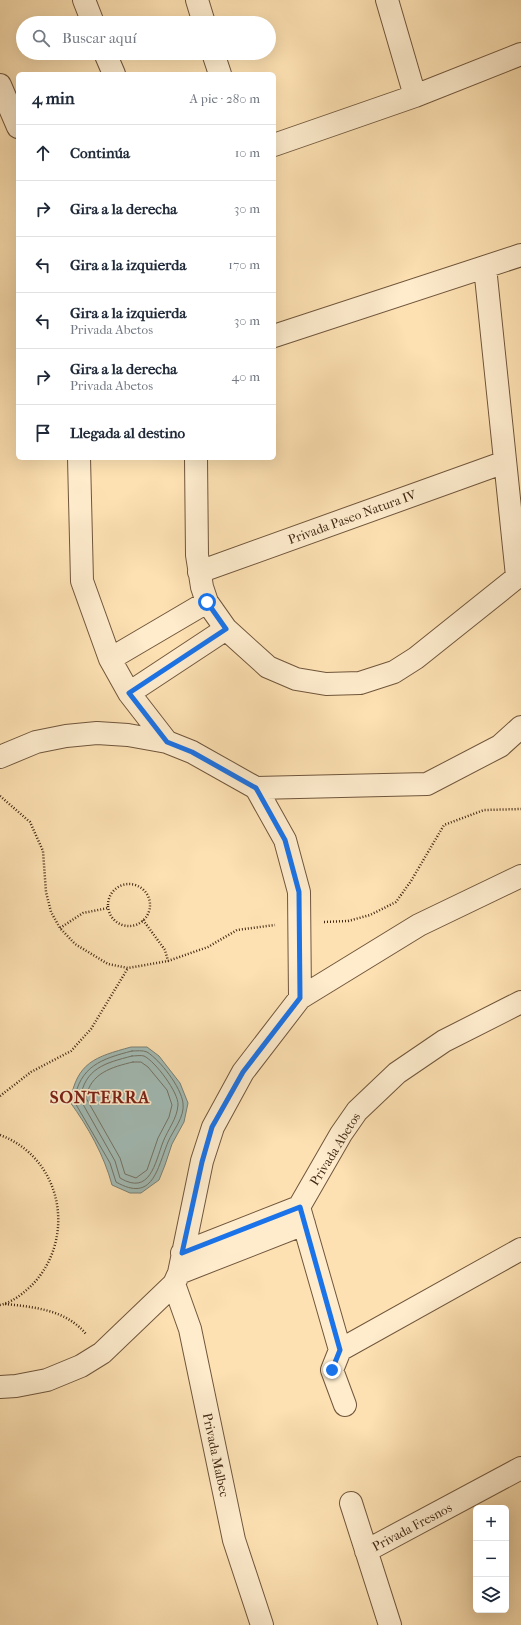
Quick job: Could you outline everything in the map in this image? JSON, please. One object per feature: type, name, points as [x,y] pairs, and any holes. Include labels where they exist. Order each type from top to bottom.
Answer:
[{"type":"street","points":[[84,0],[90,16]]},
{"type":"street","points":[[197,0],[202,16]]},
{"type":"street","points":[[387,0],[415,96]]},
{"type":"street","points":[[276,144],[415,96],[521,54]]},
{"type":"street","points":[[108,60],[113,72]]},
{"type":"street","points":[[215,60],[219,72]]},
{"type":"street","points":[[0,85],[16,122]]},
{"type":"street","points":[[276,335],[521,255]]},
{"type":"street","points":[[196,460],[197,555],[202,587],[207,602],[226,629],[268,667],[296,679],[326,684],[360,683],[394,672],[416,658],[519,575],[505,462],[485,266]]},
{"type":"street","points":[[80,460],[82,581],[110,659],[129,693],[167,742]]},
{"type":"street","name":"Privada Paseo Natura IV","points":[[199,572],[505,462]]},
{"type":"street","points":[[110,659],[207,602]]},
{"type":"street","points":[[129,693],[226,629]]},
{"type":"street","points":[[0,757],[36,742],[66,736],[97,733],[128,735],[167,742],[192,752],[256,788],[427,784],[500,746],[521,727]]},
{"type":"street","points":[[256,788],[285,840],[299,892],[301,923],[300,998]]},
{"type":"street","points":[[178,1270],[202,1162],[212,1127],[243,1072],[300,998],[419,925],[521,876]]},
{"type":"street","name":"Privada Abetos","points":[[302,1216],[340,1134],[357,1111],[397,1073],[444,1041],[521,1002]]},
{"type":"street","points":[[0,1387],[16,1386],[47,1380],[80,1366],[102,1353],[178,1270],[302,1216],[340,1350],[332,1370],[345,1405]]},
{"type":"street","points":[[340,1350],[521,1249]]},
{"type":"street","name":"Privada Malbec","points":[[178,1270],[234,1540],[262,1625]]},
{"type":"street","name":"Privada Fresnos","points":[[366,1551],[521,1468]]},
{"type":"street","name":"Privada Fresnos","points":[[352,1503],[384,1623]]},
{"type":"path","points":[[0,796],[30,822],[43,851],[46,892],[51,912],[60,928],[75,944],[108,964],[128,968],[168,961],[208,947],[237,930],[258,926],[348,921],[370,915],[396,902],[422,864],[444,825],[484,810],[504,811],[521,809]]},
{"type":"path","points":[[128,884],[136,885],[144,890],[149,896],[150,905],[148,914],[143,920],[133,925],[122,924],[113,918],[108,908],[109,900],[113,892],[120,886],[128,884]]},
{"type":"path","points":[[60,928],[82,913],[108,908]]},
{"type":"path","points":[[143,920],[162,946],[168,961]]},
{"type":"path","points":[[0,1096],[31,1072],[71,1051],[92,1029],[128,968]]},
{"type":"path","points":[[0,1135],[25,1149],[44,1170],[55,1194],[59,1222],[55,1248],[43,1273],[24,1293],[5,1304],[0,1305]]},
{"type":"path","points":[[5,1304],[54,1312],[77,1323],[102,1353]]},
{"type":"water","points":[[131,1047],[147,1047],[159,1056],[180,1083],[188,1103],[184,1122],[172,1144],[159,1180],[141,1193],[130,1193],[112,1185],[105,1163],[95,1142],[70,1102],[77,1078],[90,1063],[107,1054]]},
{"type":"district","name":"SONTERRA","points":[[100,1097]]},
{"type":"route","points":[[207,602],[226,629],[129,693],[167,742],[192,752],[256,788],[285,840],[299,892],[301,923],[300,998],[243,1072],[226,1099],[212,1127],[202,1162],[182,1253],[237,1230],[300,1207],[340,1350],[332,1370]]}]
